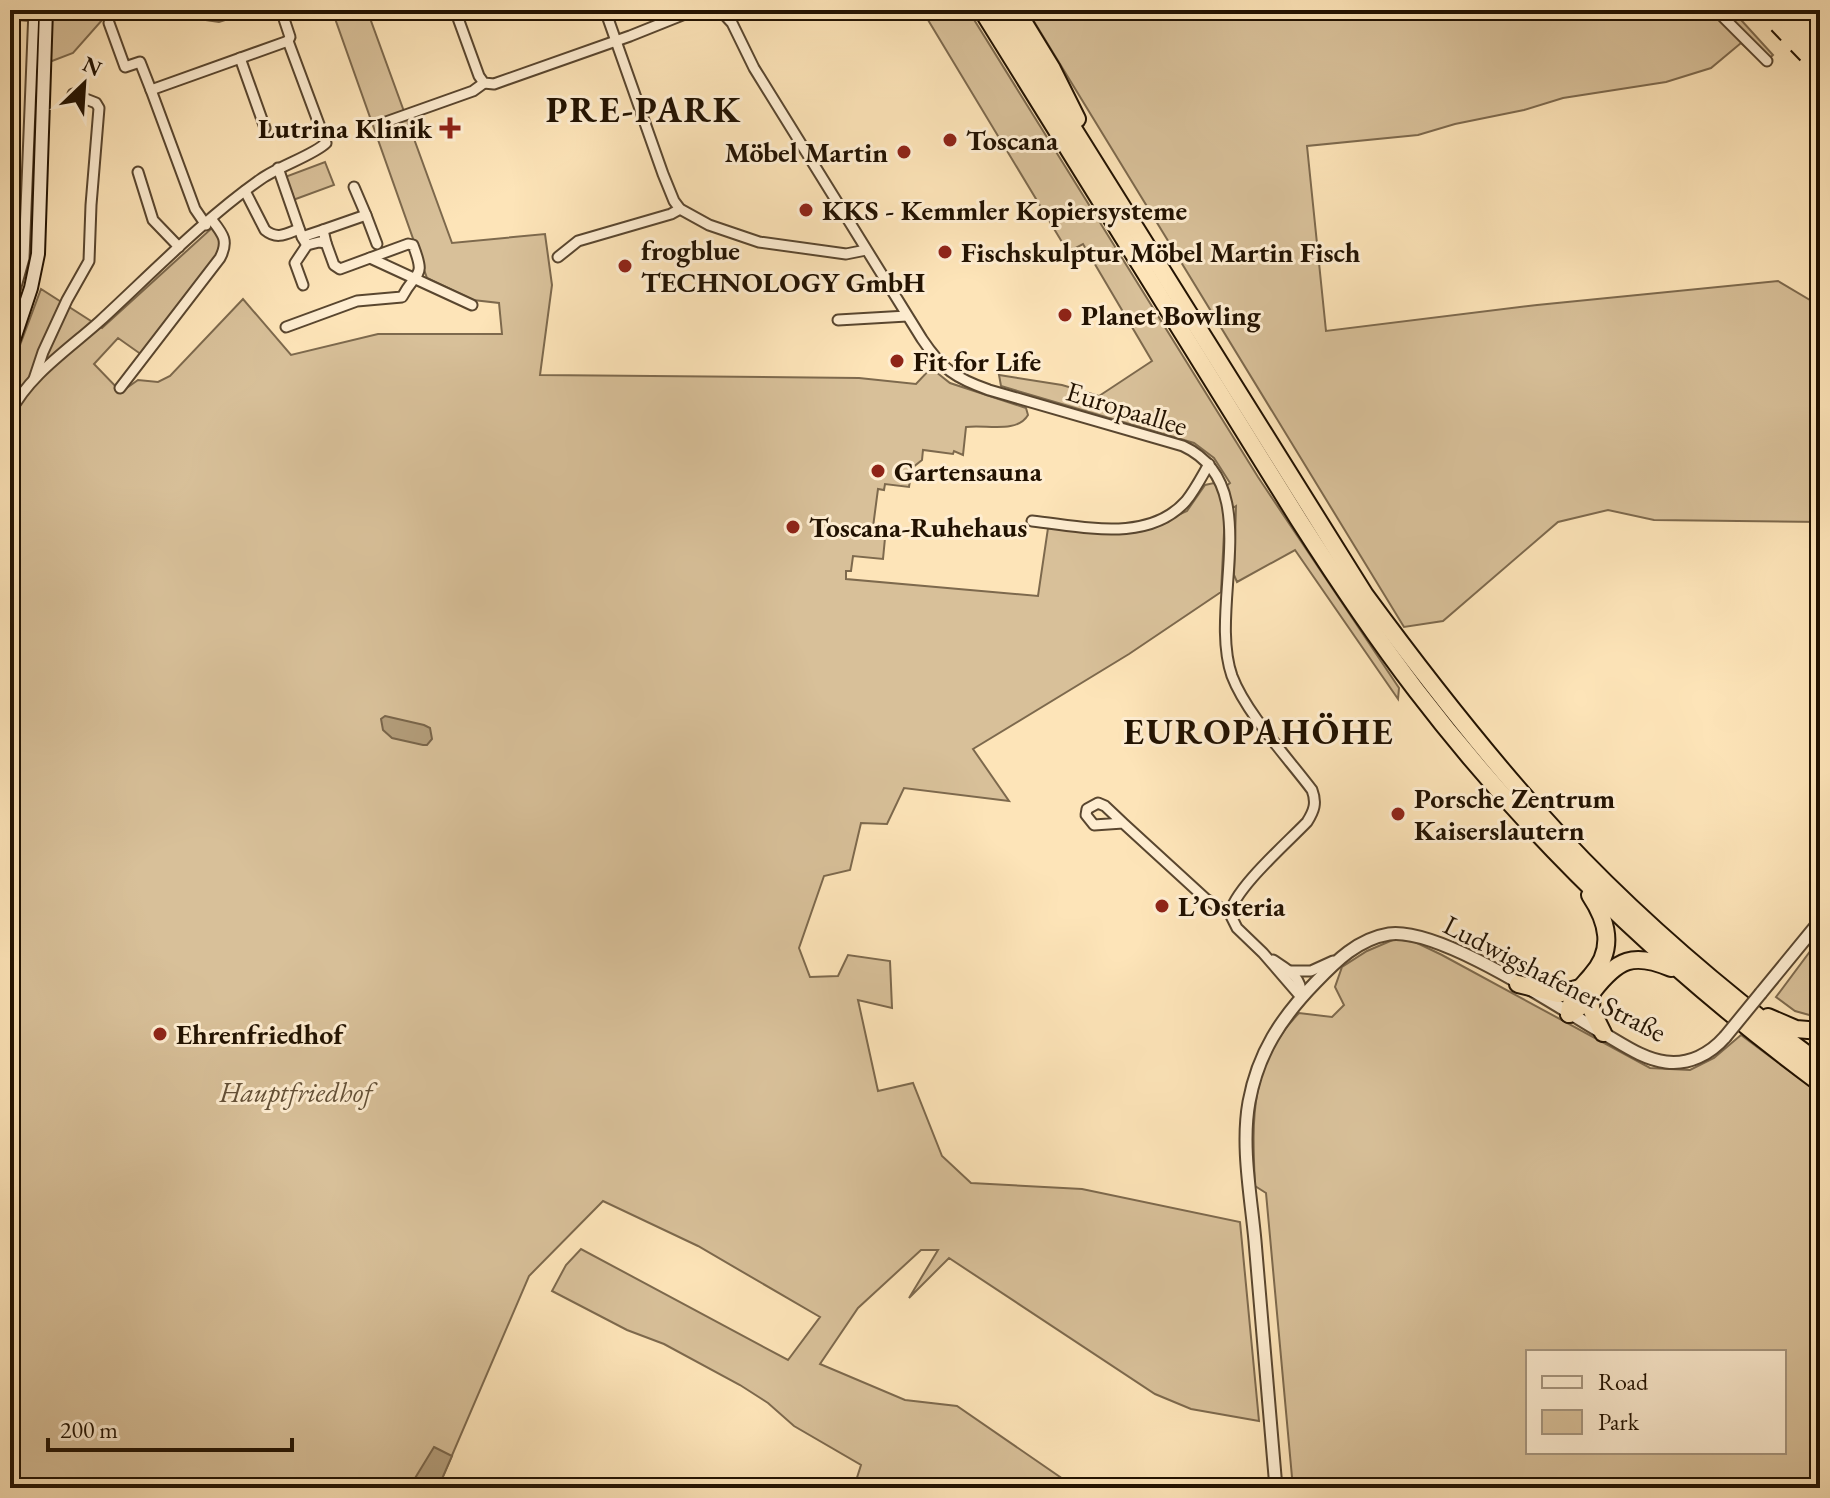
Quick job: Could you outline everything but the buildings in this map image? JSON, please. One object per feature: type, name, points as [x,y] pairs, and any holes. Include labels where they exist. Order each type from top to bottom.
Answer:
[{"type":"highway","points":[[982,10],[1290,507],[1353,602],[1426,702],[1495,786],[1573,871],[1683,973],[1820,1083]]},
{"type":"highway","points":[[999,10],[1365,595],[1415,663],[1561,836],[1635,909],[1733,997],[1820,1064]]},
{"type":"highway","points":[[1016,10],[1076,116],[1090,158]]},
{"type":"highway","points":[[1569,1014],[1580,1007],[1601,964],[1607,938],[1601,914],[1573,871]]},
{"type":"highway","points":[[1518,984],[1558,994],[1587,990],[1616,967],[1632,959],[1654,961],[1683,973]]},
{"type":"highway","points":[[1587,990],[1591,1009],[1603,1033]]},
{"type":"highway","points":[[1733,997],[1790,1027],[1820,1031]]},
{"type":"main road","points":[[10,351],[31,288],[38,254],[40,13]]},
{"type":"street","points":[[10,413],[34,379],[179,247],[245,191],[278,168],[326,143],[288,41],[290,37],[281,10]]},
{"type":"street","points":[[455,10],[484,83]]},
{"type":"street","points":[[605,10],[663,174],[680,209],[709,225],[770,245],[846,254],[866,250]]},
{"type":"street","points":[[383,123],[473,91],[484,83],[501,83],[695,10]]},
{"type":"street","name":"Europaallee","points":[[720,10],[732,23],[754,68],[936,361],[963,381],[1193,451],[1209,464],[1223,486],[1229,510],[1225,648],[1233,677],[1244,700],[1315,797],[1314,809],[1307,822],[1243,889],[1233,902],[1230,914]]},
{"type":"street","points":[[1716,10],[1767,61]]},
{"type":"street","points":[[10,14],[40,13],[24,258],[10,308]]},
{"type":"street","points":[[109,23],[125,67],[140,62],[195,209],[224,235],[226,242],[220,258],[120,388]]},
{"type":"street","points":[[151,90],[288,41]]},
{"type":"street","points":[[240,58],[265,128]]},
{"type":"street","points":[[34,379],[67,300],[89,261],[91,248],[91,205],[99,108],[96,103],[73,94]]},
{"type":"street","points":[[278,168],[303,237],[295,263],[303,285]]},
{"type":"street","points":[[138,172],[153,220],[179,247]]},
{"type":"street","points":[[354,187],[377,244]]},
{"type":"street","points":[[245,191],[270,235],[303,237],[326,243]]},
{"type":"street","points":[[558,257],[578,241],[680,209]]},
{"type":"street","points":[[303,237],[366,215]]},
{"type":"street","points":[[286,327],[357,301],[398,299],[421,266],[413,245],[408,244],[340,269],[334,265],[323,230]]},
{"type":"street","points":[[370,258],[472,305]]},
{"type":"street","points":[[838,320],[907,316]]},
{"type":"street","points":[[1032,521],[1111,529],[1148,525],[1181,506],[1209,464]]},
{"type":"street","points":[[1123,823],[1206,899],[1230,914],[1237,928],[1301,997]]},
{"type":"street","name":"Ludwigshafener Straße","points":[[1276,1488],[1247,1116],[1267,1044],[1285,1015],[1301,997],[1340,958],[1372,939],[1412,935],[1435,941],[1518,984],[1647,1057],[1671,1062],[1689,1060],[1707,1053],[1725,1037],[1820,921]]},
{"type":"street","points":[[1263,953],[1299,982],[1301,997]]},
{"type":"street","points":[[1287,970],[1316,970],[1340,958]]},
{"type":"green space","points":[[39,10],[111,10],[73,53],[39,66]]},
{"type":"green space","points":[[137,10],[257,10],[219,22]]},
{"type":"green space","name":"Hauptfriedhof","points":[[332,10],[367,10],[452,243],[545,234],[552,285],[540,375],[859,378],[916,384],[931,368],[950,383],[1026,408],[1028,415],[1016,424],[966,427],[963,455],[954,451],[953,454],[923,450],[922,460],[912,468],[909,487],[885,484],[884,490],[878,489],[873,527],[880,528],[879,537],[885,538],[883,559],[853,556],[851,571],[846,571],[846,579],[1038,596],[1048,528],[1111,534],[1143,531],[1187,511],[1205,485],[1214,483],[1221,490],[1230,483],[1214,458],[1194,443],[1001,386],[999,375],[1062,385],[1099,396],[1152,361],[1083,244],[1068,252],[922,10],[968,10],[1258,477],[1399,688],[1398,699],[1295,550],[1237,582],[1234,575],[1236,506],[1225,513],[1221,592],[1129,654],[973,749],[1009,801],[904,788],[887,824],[861,823],[850,870],[824,876],[799,948],[810,977],[838,976],[848,955],[890,961],[892,1008],[858,1000],[878,1091],[913,1083],[942,1156],[971,1183],[1082,1189],[1240,1222],[1259,1421],[1191,1409],[1155,1394],[949,1258],[909,1298],[938,1250],[921,1250],[858,1308],[820,1364],[905,1400],[957,1406],[1076,1488],[865,1488],[855,1484],[861,1465],[794,1426],[768,1403],[740,1385],[664,1344],[627,1330],[552,1291],[566,1265],[581,1249],[788,1360],[820,1317],[698,1246],[603,1201],[529,1276],[438,1488],[10,1488],[10,372],[41,289],[102,328],[213,227],[221,234],[220,254],[142,355],[118,338],[94,364],[121,392],[138,380],[158,382],[170,376],[243,299],[291,355],[378,334],[502,334],[499,303],[473,300],[427,278]]},
{"type":"green space","points":[[1027,10],[1732,10],[1773,55],[1764,64],[1741,43],[1711,68],[1666,82],[1563,98],[1418,135],[1307,146],[1326,331],[1537,305],[1778,281],[1820,306],[1820,522],[1654,520],[1608,510],[1558,522],[1443,621],[1404,627]]},
{"type":"green space","points":[[325,162],[334,185],[293,200],[285,177]]},
{"type":"green space","points":[[1820,938],[1820,1018],[1795,1011],[1776,997]]},
{"type":"green space","points":[[1395,939],[1415,942],[1650,1068],[1690,1070],[1714,1058],[1741,1035],[1820,1094],[1820,1488],[1293,1488],[1266,1193],[1255,1186],[1254,1116],[1262,1073],[1283,1033],[1299,1013],[1332,1017],[1344,1005],[1335,987],[1342,967],[1367,951]]},
{"type":"shaded area","points":[[385,716],[424,725],[430,728],[432,739],[423,745],[392,738],[383,730],[381,719]]},
{"type":"shaded area","points":[[434,1447],[452,1456],[438,1488],[409,1488]]},
{"type":"railway","points":[[1752,10],[1820,81]]},
{"type":"place","name":"Lutrina Klinik","points":[[450,128]]},
{"type":"place","name":"Toscana","points":[[950,140]]},
{"type":"place","name":"Möbel Martin","points":[[904,152]]},
{"type":"place","name":"KKS - Kemmler Kopiersysteme","points":[[806,210]]},
{"type":"place","name":"Fischskulptur Möbel Martin Fisch","points":[[945,252]]},
{"type":"place","name":"frogblue TECHNOLOGY GmbH","points":[[625,266]]},
{"type":"place","name":"Planet Bowling","points":[[1065,315]]},
{"type":"place","name":"Fit for Life","points":[[897,361]]},
{"type":"place","name":"Gartensauna","points":[[878,471]]},
{"type":"place","name":"Toscana-Ruhehaus","points":[[793,527]]},
{"type":"place","name":"Porsche Zentrum Kaiserslautern","points":[[1398,814]]},
{"type":"place","name":"L’Osteria","points":[[1162,906]]},
{"type":"place","name":"Ehrenfriedhof","points":[[160,1034]]},
{"type":"district","name":"PRE-PARK","points":[[644,109]]},
{"type":"district","name":"EUROPAHÖHE","points":[[1259,731]]}]
